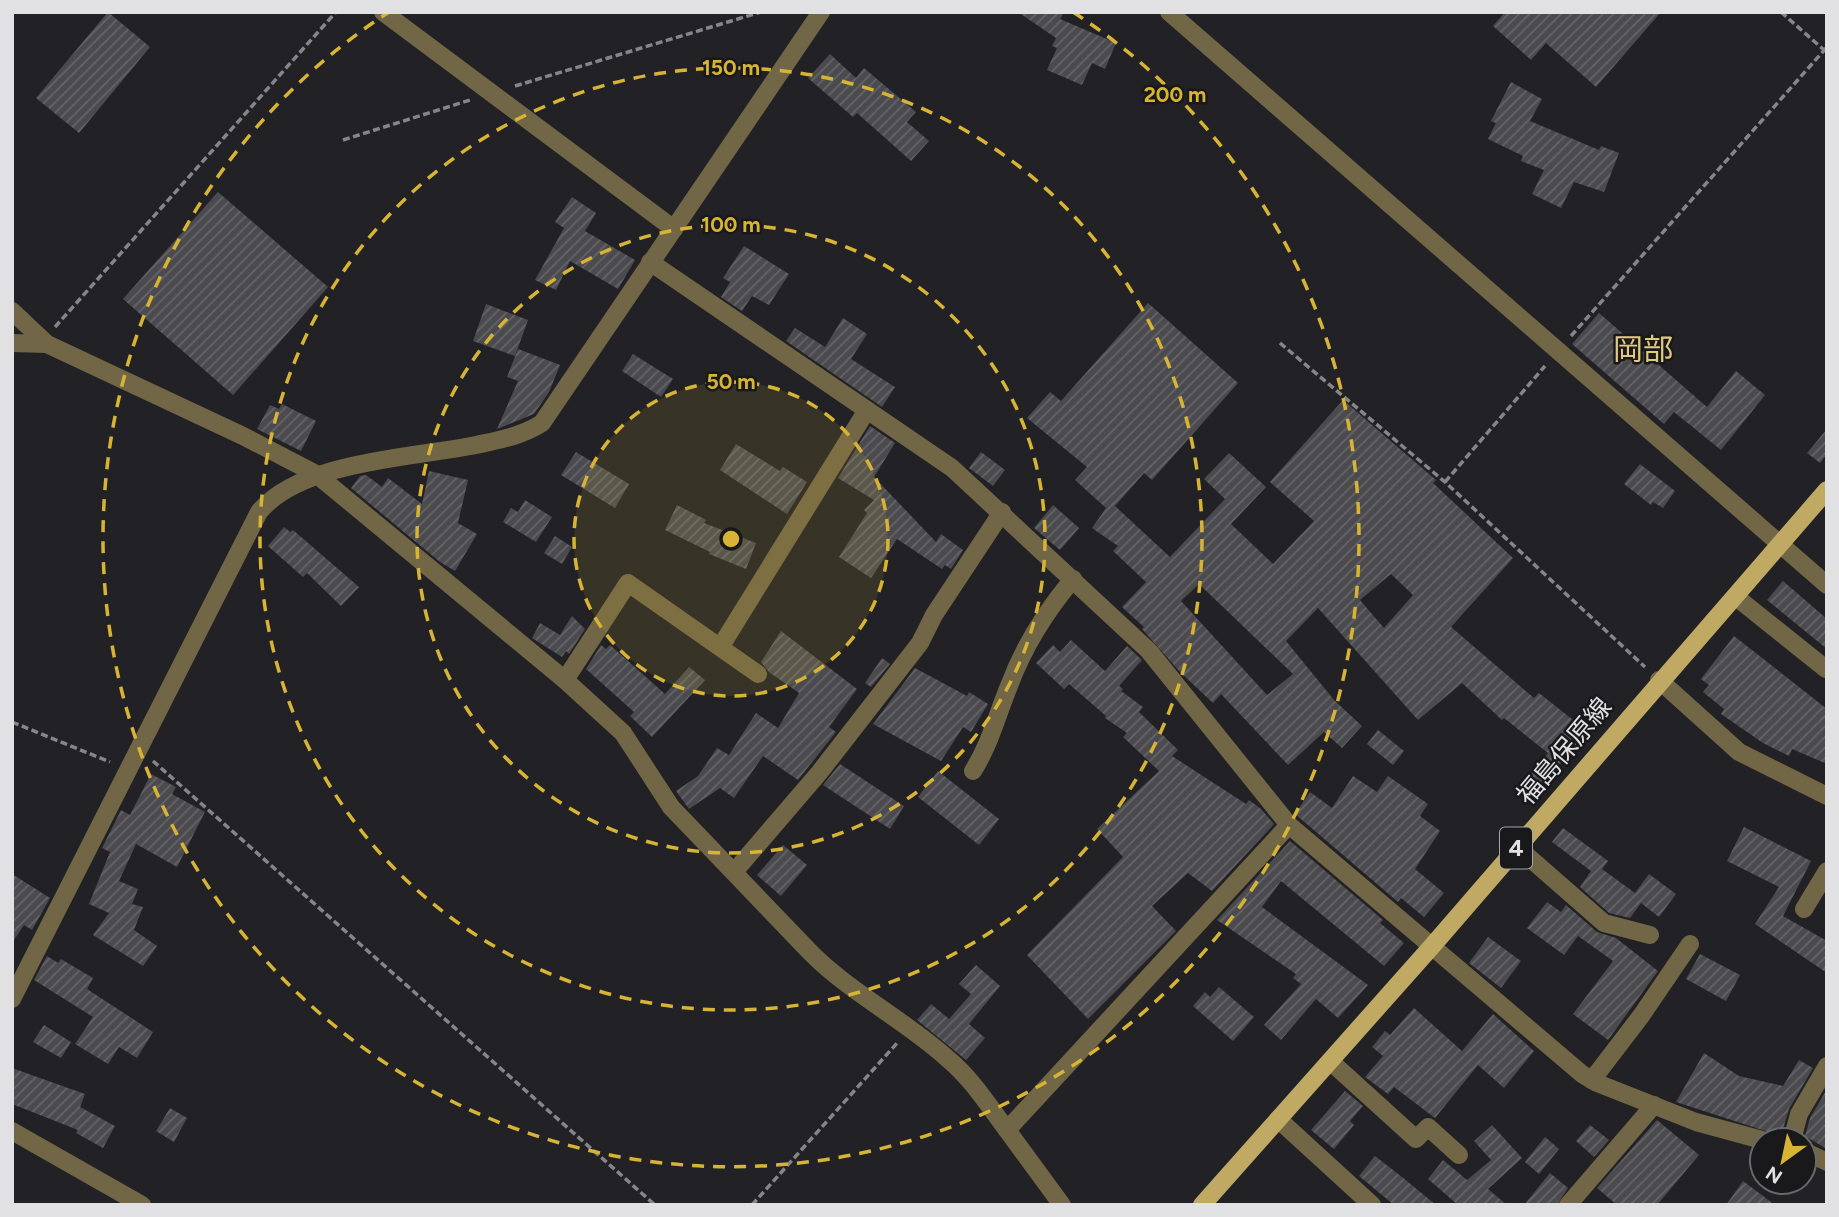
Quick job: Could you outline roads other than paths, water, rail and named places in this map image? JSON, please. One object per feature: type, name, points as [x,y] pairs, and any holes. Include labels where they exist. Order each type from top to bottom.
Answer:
[{"type":"main road","name":"福島保原線","points":[[1202,1205],[1433,945],[1659,680],[1736,597],[1827,490]]},
{"type":"street","points":[[383,12],[674,229]]},
{"type":"street","points":[[12,999],[259,512],[276,495],[316,474],[504,439],[536,427],[548,416],[821,12]]},
{"type":"street","points":[[1169,12],[1827,584]]},
{"type":"street","points":[[650,262],[952,468],[1149,651],[1289,825],[1592,1080],[1696,1122],[1748,1136]]},
{"type":"street","points":[[12,311],[46,342],[316,474],[565,680],[623,733],[671,807],[831,973],[947,1057],[968,1078],[1062,1205]]},
{"type":"street","points":[[12,343],[46,342]]},
{"type":"street","points":[[721,646],[867,410]]},
{"type":"street","points":[[734,872],[819,773],[920,643],[934,615],[1002,512]]},
{"type":"street","points":[[973,771],[987,746],[1020,662],[1057,597],[1073,579]]},
{"type":"street","points":[[565,680],[628,583],[758,674]]},
{"type":"street","points":[[1736,597],[1826,669]]},
{"type":"street","points":[[1659,680],[1740,752],[1827,796]]},
{"type":"street","points":[[1007,1130],[1289,825]]},
{"type":"street","points":[[1517,847],[1604,923],[1650,935]]},
{"type":"street","points":[[1804,909],[1827,871]]},
{"type":"street","points":[[1592,1080],[1641,1016],[1690,944]]},
{"type":"street","points":[[1330,1061],[1416,1139],[1428,1127],[1459,1155]]},
{"type":"street","points":[[1796,1126],[1799,1114],[1827,1066]]},
{"type":"street","points":[[1568,1205],[1654,1105]]},
{"type":"street","points":[[1279,1119],[1372,1205]]},
{"type":"street","points":[[12,1131],[142,1205]]},
{"type":"district","name":"岡部","points":[[1643,350]]}]
